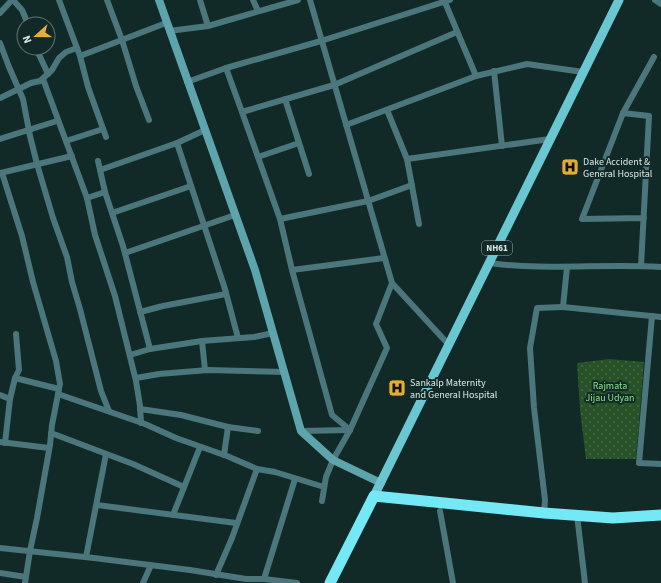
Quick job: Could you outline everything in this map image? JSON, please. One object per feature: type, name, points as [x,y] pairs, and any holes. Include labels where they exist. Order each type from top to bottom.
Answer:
[{"type":"highway","points":[[374,496],[544,513],[612,518],[661,515]]},
{"type":"highway","name":"NH61","points":[[330,583],[374,496]]},
{"type":"main road","name":"NH61","points":[[374,496],[619,0]]},
{"type":"street","points":[[0,13],[13,0],[22,10],[25,16]]},
{"type":"street","points":[[58,0],[80,56],[88,87],[106,137]]},
{"type":"street","points":[[107,0],[149,120]]},
{"type":"street","points":[[159,0],[255,270],[301,431],[332,460],[381,483]]},
{"type":"street","points":[[200,0],[208,26]]},
{"type":"street","points":[[253,0],[258,12]]},
{"type":"street","points":[[80,56],[122,40],[168,27],[208,26],[298,0]]},
{"type":"street","points":[[310,0],[392,283],[449,345]]},
{"type":"street","points":[[187,82],[226,68],[322,41],[446,0],[457,32],[476,76]]},
{"type":"street","points":[[654,0],[661,4]]},
{"type":"street","points":[[242,112],[334,85],[457,32]]},
{"type":"street","points":[[0,43],[23,99],[28,129],[37,164],[53,218],[67,257],[72,282],[101,391],[109,411]]},
{"type":"street","points":[[0,98],[31,83],[40,81],[45,77],[59,58],[66,52],[77,48]]},
{"type":"street","points":[[38,56],[57,121],[72,156],[87,198],[95,235],[114,296],[136,378],[141,423]]},
{"type":"street","points":[[644,218],[582,219],[622,112],[654,57]]},
{"type":"street","points":[[346,126],[476,76],[527,64],[583,72]]},
{"type":"street","points":[[226,68],[280,219],[292,270],[332,416],[350,430]]},
{"type":"street","points":[[494,72],[502,146]]},
{"type":"street","points":[[285,100],[309,174]]},
{"type":"street","points":[[387,110],[408,159],[420,224]]},
{"type":"street","points":[[622,112],[649,116],[641,266]]},
{"type":"street","points":[[0,139],[57,121]]},
{"type":"street","points":[[66,141],[103,129]]},
{"type":"street","points":[[100,170],[177,143],[205,130]]},
{"type":"street","points":[[408,159],[550,140]]},
{"type":"street","points":[[177,143],[226,294],[238,338]]},
{"type":"street","points":[[258,158],[299,143]]},
{"type":"street","points":[[0,573],[26,580],[60,384],[56,361],[33,282],[22,236],[1,173],[72,156]]},
{"type":"street","points":[[98,161],[105,192],[125,253],[150,349]]},
{"type":"street","points":[[112,213],[191,186]]},
{"type":"street","points":[[280,219],[368,201],[412,186]]},
{"type":"street","points":[[87,198],[105,192]]},
{"type":"street","points":[[125,253],[235,215]]},
{"type":"street","points":[[292,270],[384,258]]},
{"type":"street","points":[[489,263],[512,266],[661,267]]},
{"type":"street","points":[[563,307],[567,267]]},
{"type":"street","points":[[322,501],[326,477],[332,460],[350,430],[387,348],[376,324],[392,283]]},
{"type":"street","points":[[140,312],[226,294]]},
{"type":"street","points":[[544,513],[545,500],[534,408],[530,348],[537,308],[563,307],[661,317]]},
{"type":"street","points":[[652,316],[639,463],[661,464]]},
{"type":"street","points":[[130,355],[150,349],[202,341],[254,337],[273,333]]},
{"type":"street","points":[[16,334],[19,370],[15,378],[10,399],[3,442],[49,448]]},
{"type":"street","points":[[202,341],[205,370]]},
{"type":"street","points":[[136,378],[159,374],[205,370],[285,372]]},
{"type":"street","points":[[15,378],[58,391],[257,469],[275,472],[324,487]]},
{"type":"street","points":[[0,395],[10,399]]},
{"type":"street","points":[[140,409],[181,415],[228,427],[258,431]]},
{"type":"street","points":[[224,455],[228,427]]},
{"type":"street","points":[[301,431],[350,430]]},
{"type":"street","points":[[51,433],[106,454],[184,487]]},
{"type":"street","points":[[174,515],[200,447]]},
{"type":"street","points":[[86,557],[106,454]]},
{"type":"street","points":[[216,575],[232,538],[236,523],[257,469]]},
{"type":"street","points":[[264,579],[295,478]]},
{"type":"street","points":[[97,505],[236,523]]},
{"type":"street","points":[[440,511],[453,583]]},
{"type":"street","points":[[577,515],[585,583]]},
{"type":"street","points":[[0,548],[151,565],[246,579],[264,579],[297,583]]},
{"type":"street","points":[[143,583],[151,565]]},
{"type":"green space","name":"Rajmata Jijau Udyan","points":[[609,359],[644,362],[636,459],[586,459],[580,410],[577,363]]},
{"type":"place","name":"Dake Accident & General Hospital","points":[[570,167]]},
{"type":"place","name":"Sankalp Maternity and General Hospital","points":[[397,388]]}]
